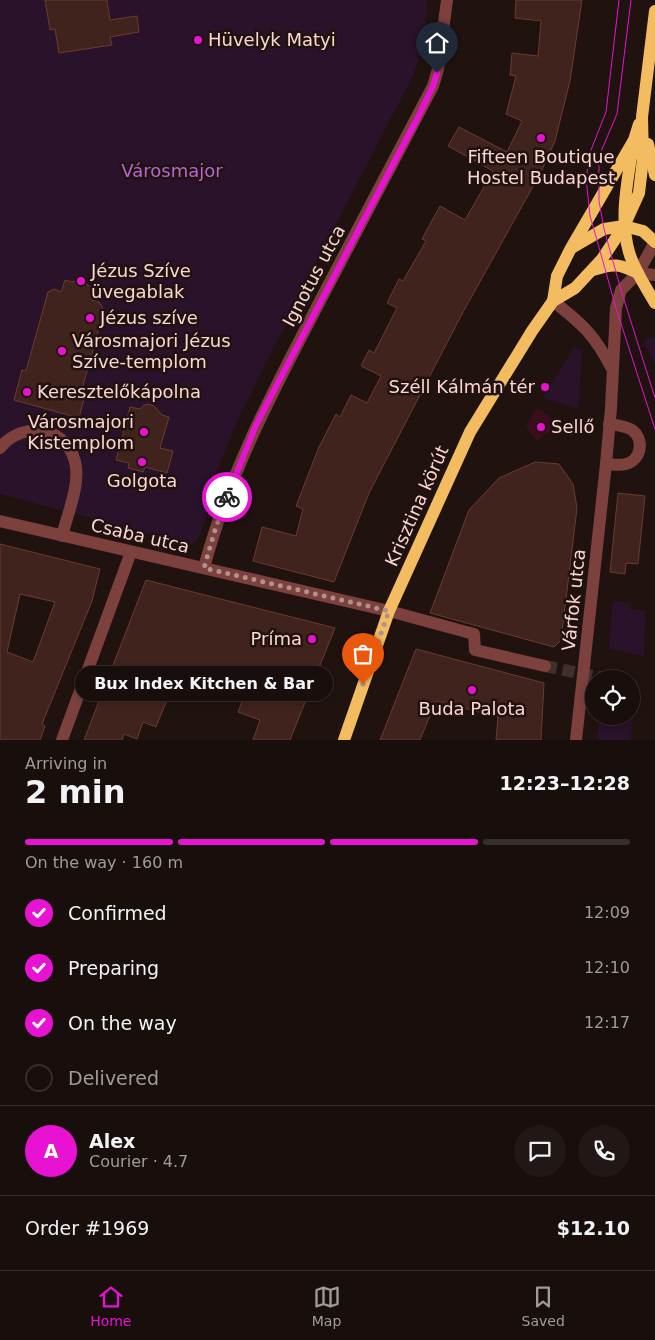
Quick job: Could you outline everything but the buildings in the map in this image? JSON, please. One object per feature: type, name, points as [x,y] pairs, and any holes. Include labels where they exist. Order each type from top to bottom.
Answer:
[{"type":"main road","points":[[592,271],[624,226],[639,193],[643,159],[642,117],[655,10]]},
{"type":"main road","points":[[642,117],[634,140],[625,203],[624,226],[629,252],[638,273],[655,303]]},
{"type":"main road","points":[[642,117],[655,175]]},
{"type":"main road","points":[[571,248],[634,140]]},
{"type":"main road","points":[[571,248],[604,229],[624,226],[643,231],[655,242]]},
{"type":"main road","name":"Krisztina körút","points":[[553,301],[557,276],[571,248]]},
{"type":"main road","points":[[592,271],[614,264],[638,273]]},
{"type":"main road","name":"Krisztina körút","points":[[344,740],[389,611],[470,432],[532,331],[553,301],[575,288],[592,271]]},
{"type":"street","name":"Ignotus utca","points":[[204,568],[230,488],[256,425],[433,86],[438,69],[447,0]]},
{"type":"street","points":[[655,242],[638,273],[655,274]]},
{"type":"street","name":"Várfok utca","points":[[576,740],[606,464],[616,308],[621,290],[638,273]]},
{"type":"street","points":[[553,301],[582,324],[592,335],[602,349],[612,369]]},
{"type":"street","points":[[606,464],[625,464],[632,461],[638,456],[640,448],[640,441],[631,430],[609,424]]},
{"type":"street","points":[[0,448],[12,436],[20,432],[38,430],[55,436],[69,448],[77,474],[62,536]]},
{"type":"street","name":"Csaba utca","points":[[0,521],[389,611],[474,634],[475,650],[545,666]]},
{"type":"street","points":[[62,740],[131,552]]},
{"type":"green space","name":"Városmajor","points":[[0,0],[427,0],[426,25],[414,74],[239,417],[215,476],[220,481],[198,540],[190,545],[0,494]]},
{"type":"green space","points":[[653,337],[655,339],[655,364],[644,344],[645,340]]},
{"type":"green space","points":[[574,347],[582,351],[578,409],[543,398]]},
{"type":"green space","points":[[613,601],[631,603],[630,609],[645,611],[644,656],[609,649]]},
{"type":"green space","points":[[599,725],[632,725],[631,740],[597,740]]},
{"type":"shaded area","points":[[537,408],[560,424],[537,441],[526,427]]},
{"type":"tunnel","points":[[545,666],[585,674]]},
{"type":"tram line","points":[[619,0],[606,112],[591,150],[586,178],[590,216],[616,308],[655,429]]},
{"type":"tram line","points":[[631,0],[617,114],[599,156],[599,201],[604,229],[621,290],[655,398]]},
{"type":"way so far","points":[[227,497],[204,568],[355,605],[389,611],[363,684]]},
{"type":"place","name":"Hüvelyk Matyi","points":[[198,40]]},
{"type":"place","name":"Fifteen Boutique Hostel Budapest","points":[[541,138]]},
{"type":"place","name":"Jézus Szíve üvegablak","points":[[81,281]]},
{"type":"place","name":"Jézus szíve","points":[[90,318]]},
{"type":"place","name":"Városmajori Jézus Szíve-templom","points":[[62,351]]},
{"type":"place","name":"Széll Kálmán tér","points":[[545,387]]},
{"type":"place","name":"Keresztelőkápolna","points":[[27,392]]},
{"type":"place","name":"Sellő","points":[[541,427]]},
{"type":"place","name":"Városmajori Kistemplom","points":[[144,432]]},
{"type":"place","name":"Golgota","points":[[142,462]]},
{"type":"place","name":"Príma","points":[[312,639]]},
{"type":"place","name":"Bux Index Kitchen & Bar","points":[[363,684]]},
{"type":"place","name":"Buda Palota","points":[[472,690]]},
{"type":"route","points":[[227,497],[256,425],[418,117],[437,73]]}]
